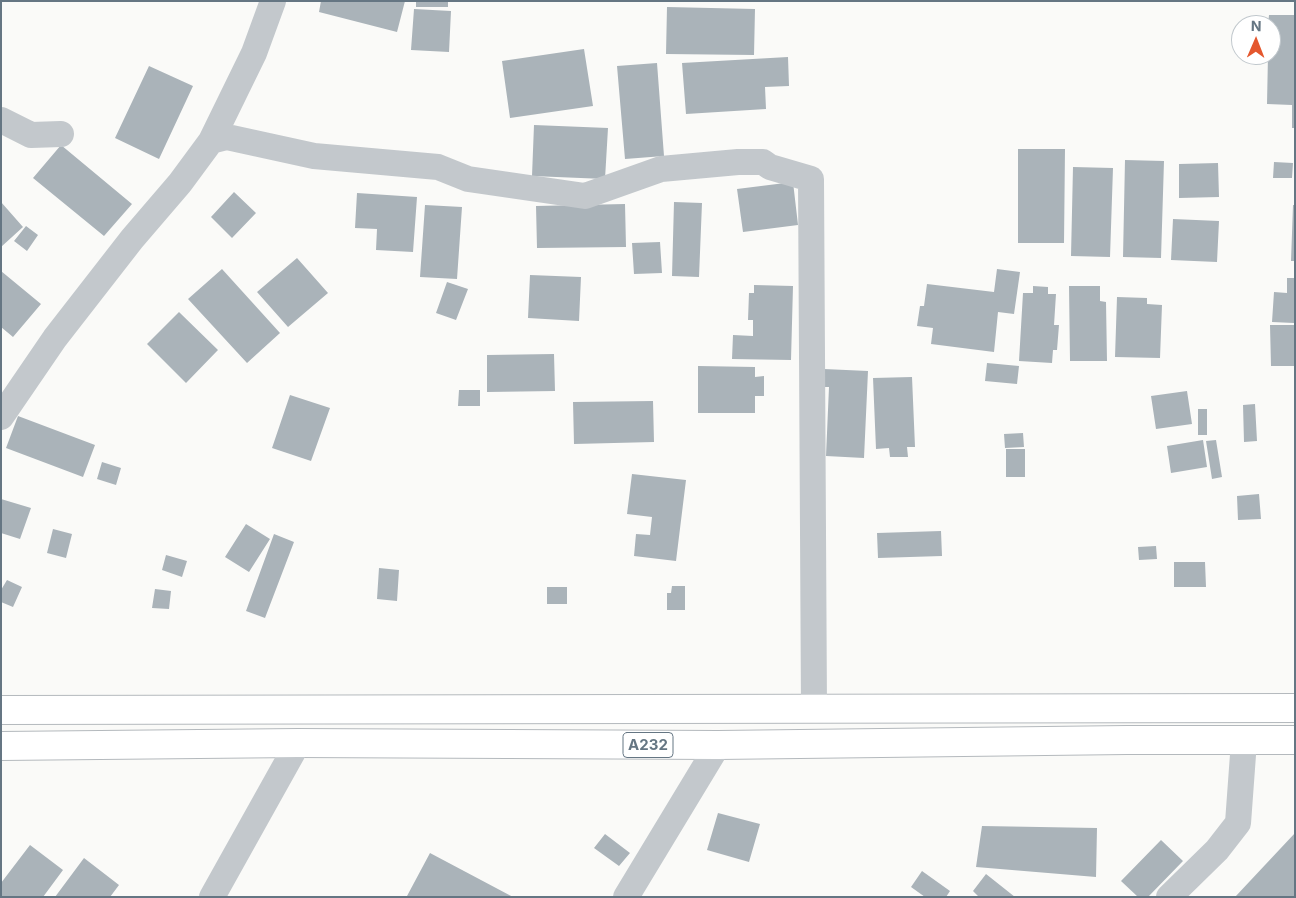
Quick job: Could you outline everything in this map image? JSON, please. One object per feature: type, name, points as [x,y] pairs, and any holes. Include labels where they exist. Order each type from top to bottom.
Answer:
[{"type":"highway","points":[[1,710],[1295,708]]},
{"type":"highway","points":[[1127,709],[1128,740]]},
{"type":"highway","name":"A232","points":[[1,746],[298,743],[718,745],[1295,740]]},
{"type":"street","points":[[1,417],[55,338],[132,239],[180,183],[210,141],[254,53],[273,1]]},
{"type":"street","points":[[1,120],[31,135],[61,134]]},
{"type":"street","points":[[210,141],[227,136],[314,156],[438,167],[468,179],[585,196],[661,169],[738,162],[763,162],[770,167],[811,179],[814,708]]},
{"type":"street","points":[[1169,897],[1217,850],[1238,823],[1244,741]]},
{"type":"street","points":[[212,897],[298,743]]},
{"type":"street","points":[[626,897],[718,745]]},
{"type":"building","points":[[321,1],[405,1],[397,32],[319,12]]},
{"type":"building","points":[[416,1],[448,1],[448,7],[416,7]]},
{"type":"building","points":[[667,7],[755,9],[754,55],[666,54]]},
{"type":"building","points":[[414,9],[451,11],[449,52],[411,50]]},
{"type":"building","points":[[1281,15],[1295,15],[1295,128],[1292,128],[1292,105],[1267,104],[1268,65],[1281,65]]},
{"type":"building","points":[[584,49],[593,106],[510,118],[502,61]]},
{"type":"building","points":[[788,57],[789,86],[765,87],[766,109],[686,114],[682,63]]},
{"type":"building","points":[[657,63],[664,156],[625,159],[617,66]]},
{"type":"building","points":[[149,66],[193,86],[159,159],[115,138]]},
{"type":"building","points":[[534,125],[608,128],[605,179],[532,176]]},
{"type":"building","points":[[61,145],[132,204],[104,236],[33,178]]},
{"type":"building","points":[[1018,149],[1065,149],[1064,243],[1018,243]]},
{"type":"building","points":[[1125,160],[1164,161],[1161,258],[1123,257]]},
{"type":"building","points":[[1274,162],[1293,163],[1292,178],[1273,178]]},
{"type":"building","points":[[1218,163],[1219,197],[1179,198],[1179,164]]},
{"type":"building","points":[[1073,167],[1113,168],[1110,257],[1071,256]]},
{"type":"building","points":[[793,182],[798,225],[743,232],[737,189]]},
{"type":"building","points":[[234,192],[256,213],[232,238],[211,217]]},
{"type":"building","points":[[357,193],[417,197],[413,252],[376,250],[377,229],[355,228]]},
{"type":"building","points":[[1,202],[23,227],[1,247]]},
{"type":"building","points":[[674,202],[702,203],[699,277],[672,276]]},
{"type":"building","points":[[625,204],[626,247],[537,248],[536,206]]},
{"type":"building","points":[[425,205],[462,207],[457,279],[420,277]]},
{"type":"building","points":[[1293,205],[1295,205],[1295,261],[1291,261]]},
{"type":"building","points":[[1173,219],[1219,221],[1217,262],[1171,260]]},
{"type":"building","points":[[26,226],[38,235],[27,251],[14,241]]},
{"type":"building","points":[[660,242],[662,273],[634,274],[632,243]]},
{"type":"building","points":[[297,258],[328,293],[288,327],[257,292]]},
{"type":"building","points":[[222,269],[280,333],[247,363],[188,299]]},
{"type":"building","points":[[997,269],[1020,272],[1014,314],[998,312],[994,352],[931,344],[933,328],[917,326],[920,306],[924,306],[927,284],[994,292]]},
{"type":"building","points":[[1,271],[41,304],[13,337],[1,327]]},
{"type":"building","points":[[530,275],[581,277],[579,321],[528,318]]},
{"type":"building","points":[[1287,278],[1295,278],[1294,323],[1272,322],[1274,292],[1287,293]]},
{"type":"building","points":[[447,282],[468,289],[456,320],[436,313]]},
{"type":"building","points":[[754,285],[793,286],[791,360],[732,359],[733,335],[753,336],[753,320],[748,320],[749,293],[754,293]]},
{"type":"building","points":[[1033,286],[1048,287],[1048,294],[1056,294],[1054,325],[1059,325],[1057,350],[1053,350],[1052,363],[1019,361],[1023,293],[1033,293]]},
{"type":"building","points":[[1069,286],[1100,286],[1100,301],[1106,302],[1107,361],[1070,361]]},
{"type":"building","points":[[1117,297],[1147,298],[1147,304],[1162,305],[1160,358],[1115,357]]},
{"type":"building","points":[[179,312],[218,350],[186,383],[147,344]]},
{"type":"building","points":[[1270,325],[1295,325],[1295,366],[1271,366]]},
{"type":"building","points":[[554,354],[555,391],[487,392],[487,355]]},
{"type":"building","points":[[987,363],[1019,366],[1017,384],[985,381]]},
{"type":"building","points":[[698,366],[755,367],[755,377],[764,376],[764,396],[755,396],[755,413],[698,413]]},
{"type":"building","points":[[824,369],[868,371],[864,458],[826,456],[829,387],[824,387]]},
{"type":"building","points":[[912,377],[915,447],[907,447],[908,457],[890,457],[889,448],[876,449],[873,378]]},
{"type":"building","points":[[459,390],[480,390],[480,406],[458,406]]},
{"type":"building","points":[[1187,391],[1192,424],[1156,429],[1151,396]]},
{"type":"building","points":[[290,395],[330,408],[311,461],[272,448]]},
{"type":"building","points":[[653,401],[654,442],[574,444],[573,402]]},
{"type":"building","points":[[1255,404],[1257,441],[1244,442],[1243,405]]},
{"type":"building","points":[[1198,409],[1207,409],[1207,435],[1198,435]]},
{"type":"building","points":[[18,416],[95,445],[83,477],[6,448]]},
{"type":"building","points":[[1023,433],[1024,447],[1005,448],[1004,434]]},
{"type":"building","points":[[1203,440],[1207,467],[1171,473],[1167,446]]},
{"type":"building","points":[[1216,440],[1222,477],[1212,479],[1206,441]]},
{"type":"building","points":[[1006,449],[1025,449],[1025,477],[1006,477]]},
{"type":"building","points":[[102,462],[121,468],[116,485],[97,479]]},
{"type":"building","points":[[632,474],[686,480],[676,561],[634,556],[636,534],[650,535],[652,517],[627,514]]},
{"type":"building","points":[[1259,494],[1261,519],[1238,520],[1237,496]]},
{"type":"building","points":[[1,499],[31,508],[20,539],[1,533]]},
{"type":"building","points":[[246,524],[270,539],[249,572],[225,557]]},
{"type":"building","points":[[53,529],[72,534],[66,558],[47,553]]},
{"type":"building","points":[[941,531],[942,556],[878,558],[877,533]]},
{"type":"building","points":[[274,534],[294,542],[265,618],[246,611]]},
{"type":"building","points":[[1156,546],[1157,559],[1139,560],[1138,547]]},
{"type":"building","points":[[166,555],[187,561],[182,577],[162,570]]},
{"type":"building","points":[[1174,562],[1205,562],[1206,587],[1174,587]]},
{"type":"building","points":[[379,568],[399,570],[397,601],[377,599]]},
{"type":"building","points":[[7,580],[22,587],[13,607],[1,602],[1,590]]},
{"type":"building","points":[[672,586],[685,586],[685,610],[667,610],[667,593],[671,593]]},
{"type":"building","points":[[547,587],[567,587],[567,604],[547,604]]},
{"type":"building","points":[[155,589],[171,591],[169,609],[152,608]]},
{"type":"building","points":[[718,813],[760,824],[749,862],[707,850]]},
{"type":"building","points":[[982,826],[1097,828],[1096,877],[976,867]]},
{"type":"building","points":[[1295,833],[1295,897],[1235,897]]},
{"type":"building","points":[[605,834],[630,853],[619,866],[594,848]]},
{"type":"building","points":[[1161,840],[1183,861],[1148,897],[1138,897],[1121,881]]},
{"type":"building","points":[[30,845],[63,870],[43,897],[1,897],[1,883]]},
{"type":"building","points":[[430,853],[513,897],[407,896]]},
{"type":"building","points":[[84,858],[119,885],[110,897],[55,897]]},
{"type":"building","points":[[922,871],[950,891],[946,897],[925,897],[911,887]]},
{"type":"building","points":[[986,874],[1015,897],[977,897],[973,891]]}]
